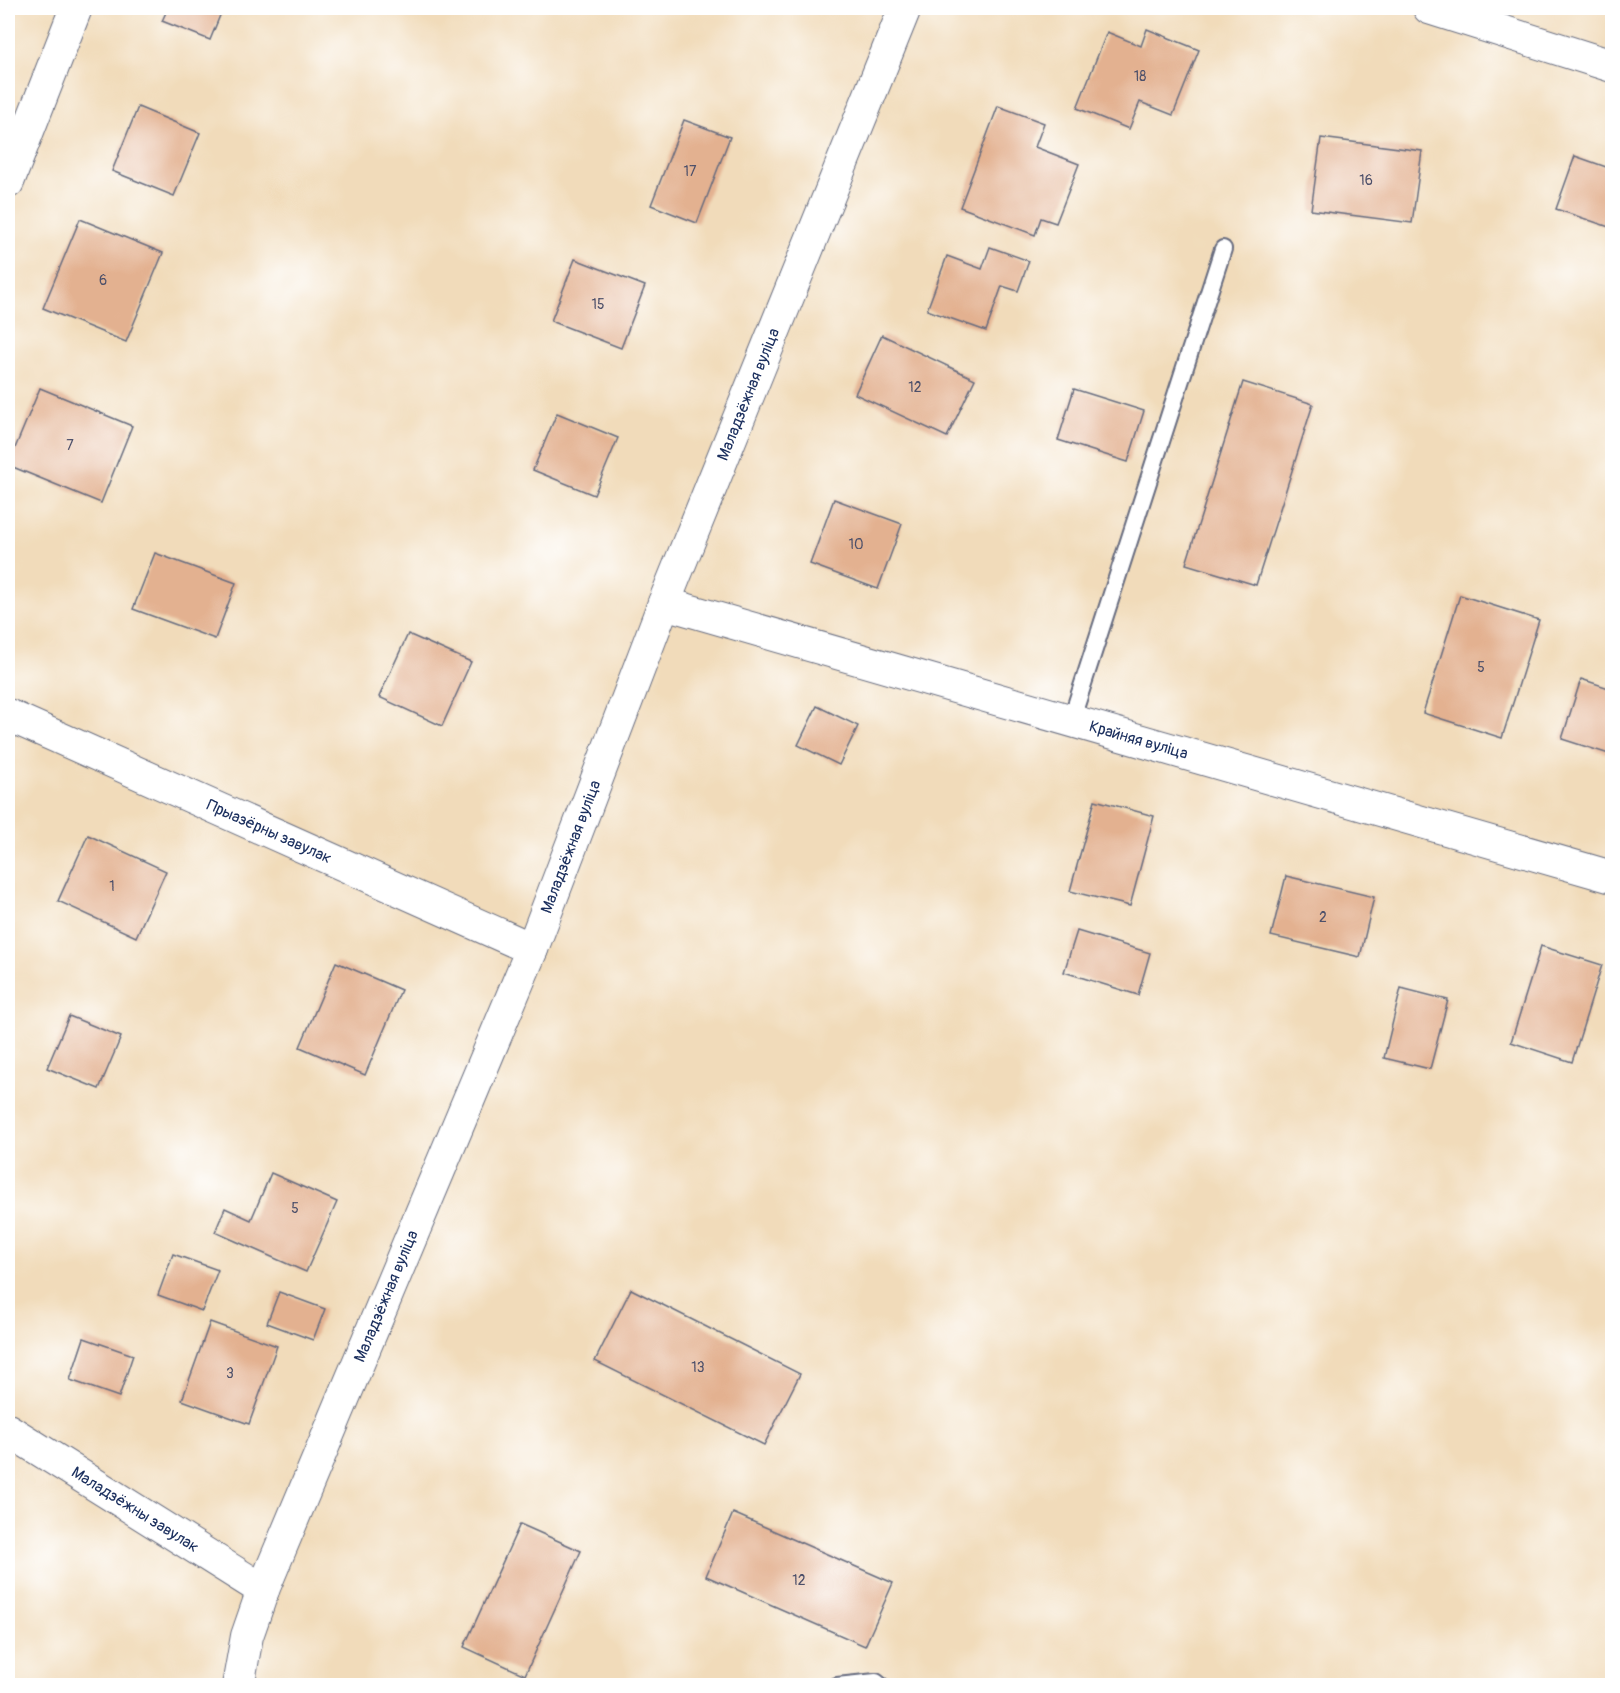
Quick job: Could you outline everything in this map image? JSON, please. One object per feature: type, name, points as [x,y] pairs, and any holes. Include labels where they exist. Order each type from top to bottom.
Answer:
[{"type":"street","points":[[8,183],[76,8]]},
{"type":"street","name":"Маладзёжная вуліца","points":[[238,1686],[247,1635],[263,1590],[532,949],[664,603],[905,8]]},
{"type":"street","points":[[1429,8],[1612,66]]},
{"type":"street","name":"Крайняя вуліца","points":[[664,603],[1612,877]]},
{"type":"street","name":"Прыазёрны завулак","points":[[8,715],[532,949]]},
{"type":"street","name":"Маладзёжны завулак","points":[[8,1430],[263,1590]]},
{"type":"lane","points":[[1071,721],[1223,249]]},
{"type":"lane","points":[[837,1686],[876,1682],[881,1686]]},
{"type":"building","points":[[168,8],[223,8],[210,40],[162,21]]},
{"type":"building","points":[[1147,29],[1199,50],[1173,115],[1140,102],[1129,129],[1077,108],[1107,32],[1141,46]]},
{"type":"building","points":[[998,106],[1044,123],[1035,147],[1079,164],[1056,223],[1041,218],[1035,235],[960,207]]},
{"type":"building","points":[[138,107],[200,133],[174,196],[112,171]]},
{"type":"building","points":[[684,120],[730,137],[697,223],[651,205]]},
{"type":"building","points":[[1321,138],[1422,151],[1412,223],[1311,210]]},
{"type":"building","points":[[1575,156],[1612,169],[1612,228],[1556,209]]},
{"type":"building","points":[[80,219],[163,253],[126,342],[43,308]]},
{"type":"building","points":[[990,247],[1029,261],[1018,291],[1002,286],[986,331],[927,310],[947,256],[982,269]]},
{"type":"building","points":[[575,259],[645,286],[621,348],[551,321]]},
{"type":"building","points":[[882,335],[975,379],[947,437],[855,394]]},
{"type":"building","points":[[1243,382],[1313,404],[1256,585],[1186,564]]},
{"type":"building","points":[[40,388],[132,426],[101,503],[8,465]]},
{"type":"building","points":[[1074,389],[1144,411],[1128,462],[1058,440]]},
{"type":"building","points":[[557,413],[618,438],[594,495],[533,470]]},
{"type":"building","points":[[834,499],[902,524],[878,589],[810,564]]},
{"type":"building","points":[[155,553],[236,583],[215,639],[133,609]]},
{"type":"building","points":[[1460,595],[1539,620],[1502,738],[1423,713]]},
{"type":"building","points":[[408,634],[471,662],[442,726],[379,697]]},
{"type":"building","points":[[1581,679],[1612,689],[1612,755],[1562,739]]},
{"type":"building","points":[[817,706],[858,726],[839,765],[798,745]]},
{"type":"building","points":[[1095,800],[1154,816],[1130,906],[1070,891]]},
{"type":"building","points":[[88,835],[166,871],[136,937],[58,901]]},
{"type":"building","points":[[1286,876],[1374,897],[1360,957],[1271,936]]},
{"type":"building","points":[[1077,931],[1150,953],[1138,995],[1064,972]]},
{"type":"building","points":[[1541,946],[1602,965],[1572,1062],[1511,1042]]},
{"type":"building","points":[[336,962],[401,990],[365,1075],[300,1047]]},
{"type":"building","points":[[1401,988],[1448,1000],[1430,1069],[1384,1058]]},
{"type":"building","points":[[69,1016],[121,1037],[99,1089],[47,1068]]},
{"type":"building","points":[[271,1173],[337,1202],[306,1272],[215,1232],[225,1208],[251,1220]]},
{"type":"building","points":[[173,1254],[218,1270],[202,1311],[158,1295]]},
{"type":"building","points":[[631,1289],[800,1374],[764,1445],[595,1361]]},
{"type":"building","points":[[279,1292],[325,1309],[313,1340],[267,1323]]},
{"type":"building","points":[[210,1322],[277,1346],[249,1424],[182,1400]]},
{"type":"building","points":[[84,1338],[133,1355],[119,1397],[70,1380]]},
{"type":"building","points":[[733,1513],[893,1583],[865,1646],[706,1576]]},
{"type":"building","points":[[520,1524],[581,1551],[525,1675],[464,1647]]},
{"type":"building","points":[[332,1679],[354,1685],[354,1686],[331,1686]]}]
